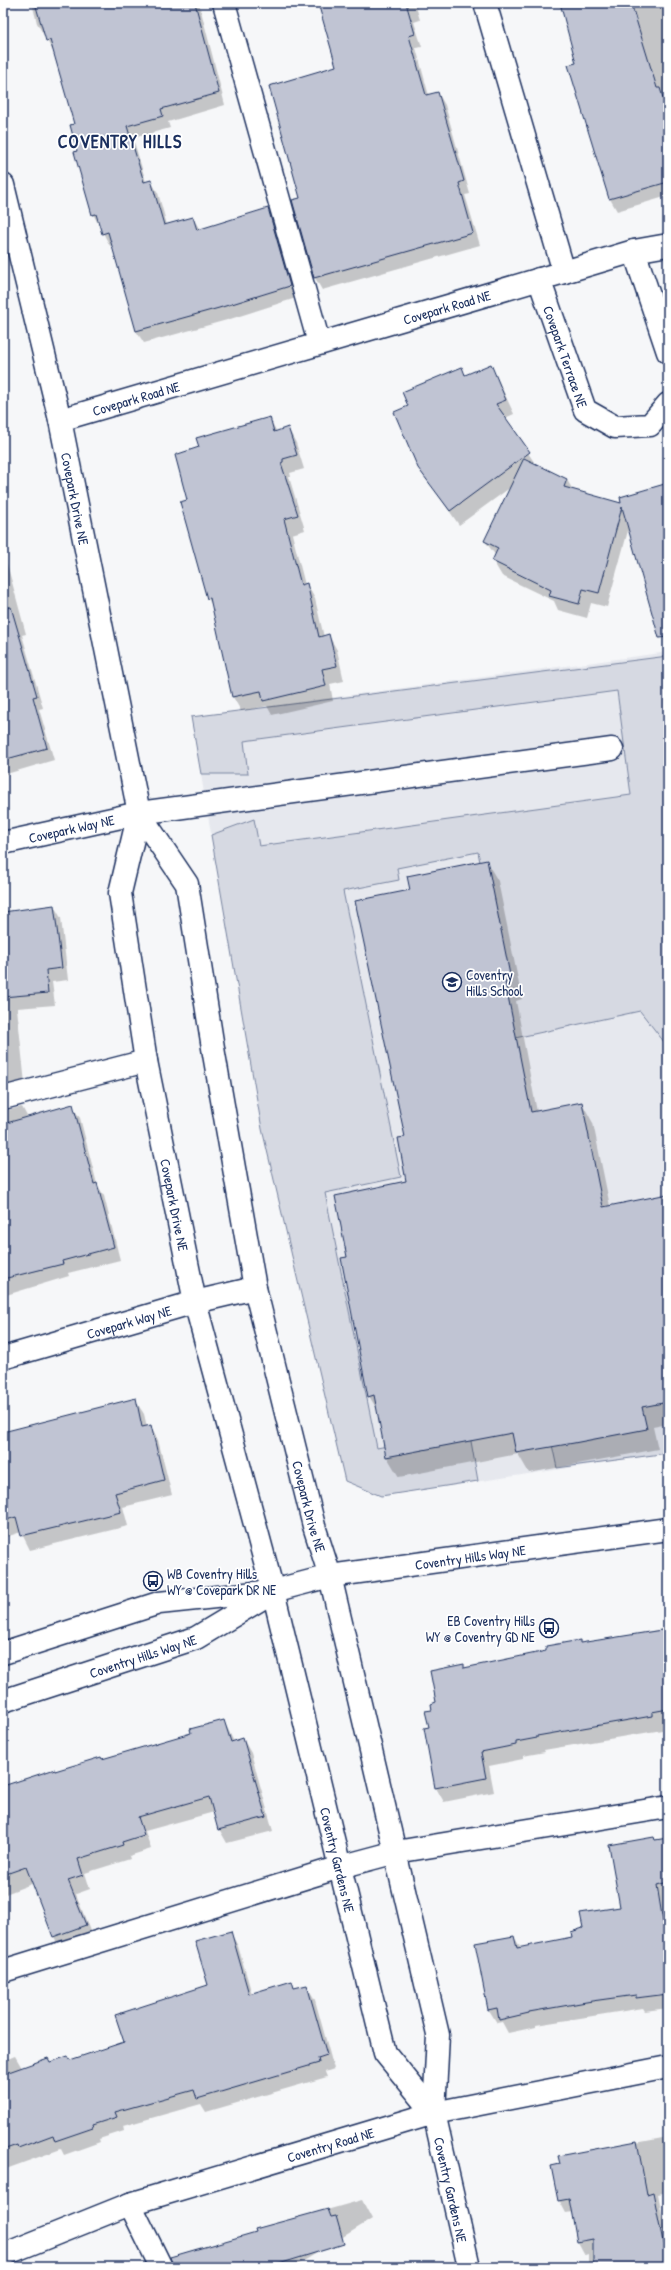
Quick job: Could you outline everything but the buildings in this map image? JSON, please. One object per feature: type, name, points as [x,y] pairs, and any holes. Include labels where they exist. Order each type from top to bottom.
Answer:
[{"type":"street","points":[[224,3],[319,344]]},
{"type":"street","points":[[485,3],[564,272]]},
{"type":"street","name":"Covepark Drive NE","points":[[3,186],[60,420],[139,813],[187,884],[213,1046],[255,1288],[314,1526],[330,1576]]},
{"type":"street","name":"Covepark Road NE","points":[[60,420],[634,251],[668,245]]},
{"type":"street","points":[[634,251],[668,352]]},
{"type":"street","name":"Covepark Terrace NE","points":[[539,279],[585,410],[615,427],[650,425],[668,404]]},
{"type":"street","name":"Covepark Way NE","points":[[3,843],[139,813],[612,749]]},
{"type":"street","name":"Covepark Drive NE","points":[[139,813],[120,893],[146,1061],[195,1302],[273,1591]]},
{"type":"street","points":[[3,1098],[146,1061]]},
{"type":"street","name":"Covepark Way NE","points":[[3,1358],[195,1302],[255,1288]]},
{"type":"street","name":"Coventry Hills Way NE","points":[[3,1653],[159,1603],[273,1591],[330,1576],[668,1529]]},
{"type":"street","name":"Coventry Gardens NE","points":[[330,1576],[438,2035],[434,2113],[469,2267]]},
{"type":"street","name":"Coventry Hills Way NE","points":[[3,1701],[196,1638],[273,1591]]},
{"type":"street","name":"Coventry Gardens NE","points":[[273,1591],[385,2053],[434,2113]]},
{"type":"street","points":[[3,1971],[340,1867],[396,1852],[668,1806]]},
{"type":"street","name":"Coventry Road NE","points":[[3,2255],[130,2204],[434,2113],[668,2067]]},
{"type":"street","points":[[130,2204],[160,2267]]},
{"type":"shaded area","name":"Coventry Hills School","points":[[668,652],[668,1453],[381,1496],[345,1481],[262,1129],[191,717]]},
{"type":"shaded area","points":[[668,656],[668,1047],[640,1011],[515,1038],[478,852],[397,868],[399,880],[343,891],[401,1177],[325,1193],[377,1448],[469,1430],[478,1481],[381,1496],[345,1481],[262,1129],[211,835],[254,819],[259,846],[631,795],[617,691],[244,741],[248,774],[201,774],[191,717]]},
{"type":"shaded area","points":[[668,1402],[668,1453],[557,1468],[551,1440],[642,1406]]},
{"type":"place","name":"Coventry Hills School","points":[[452,982]]},
{"type":"place","name":"WB Coventry Hills WY @ Covepark DR NE","points":[[153,1581]]},
{"type":"place","name":"EB Coventry Hills WY @ Coventry GD NE","points":[[549,1628]]},
{"type":"district","name":"COVENTRY HILLS","points":[[120,141]]}]
